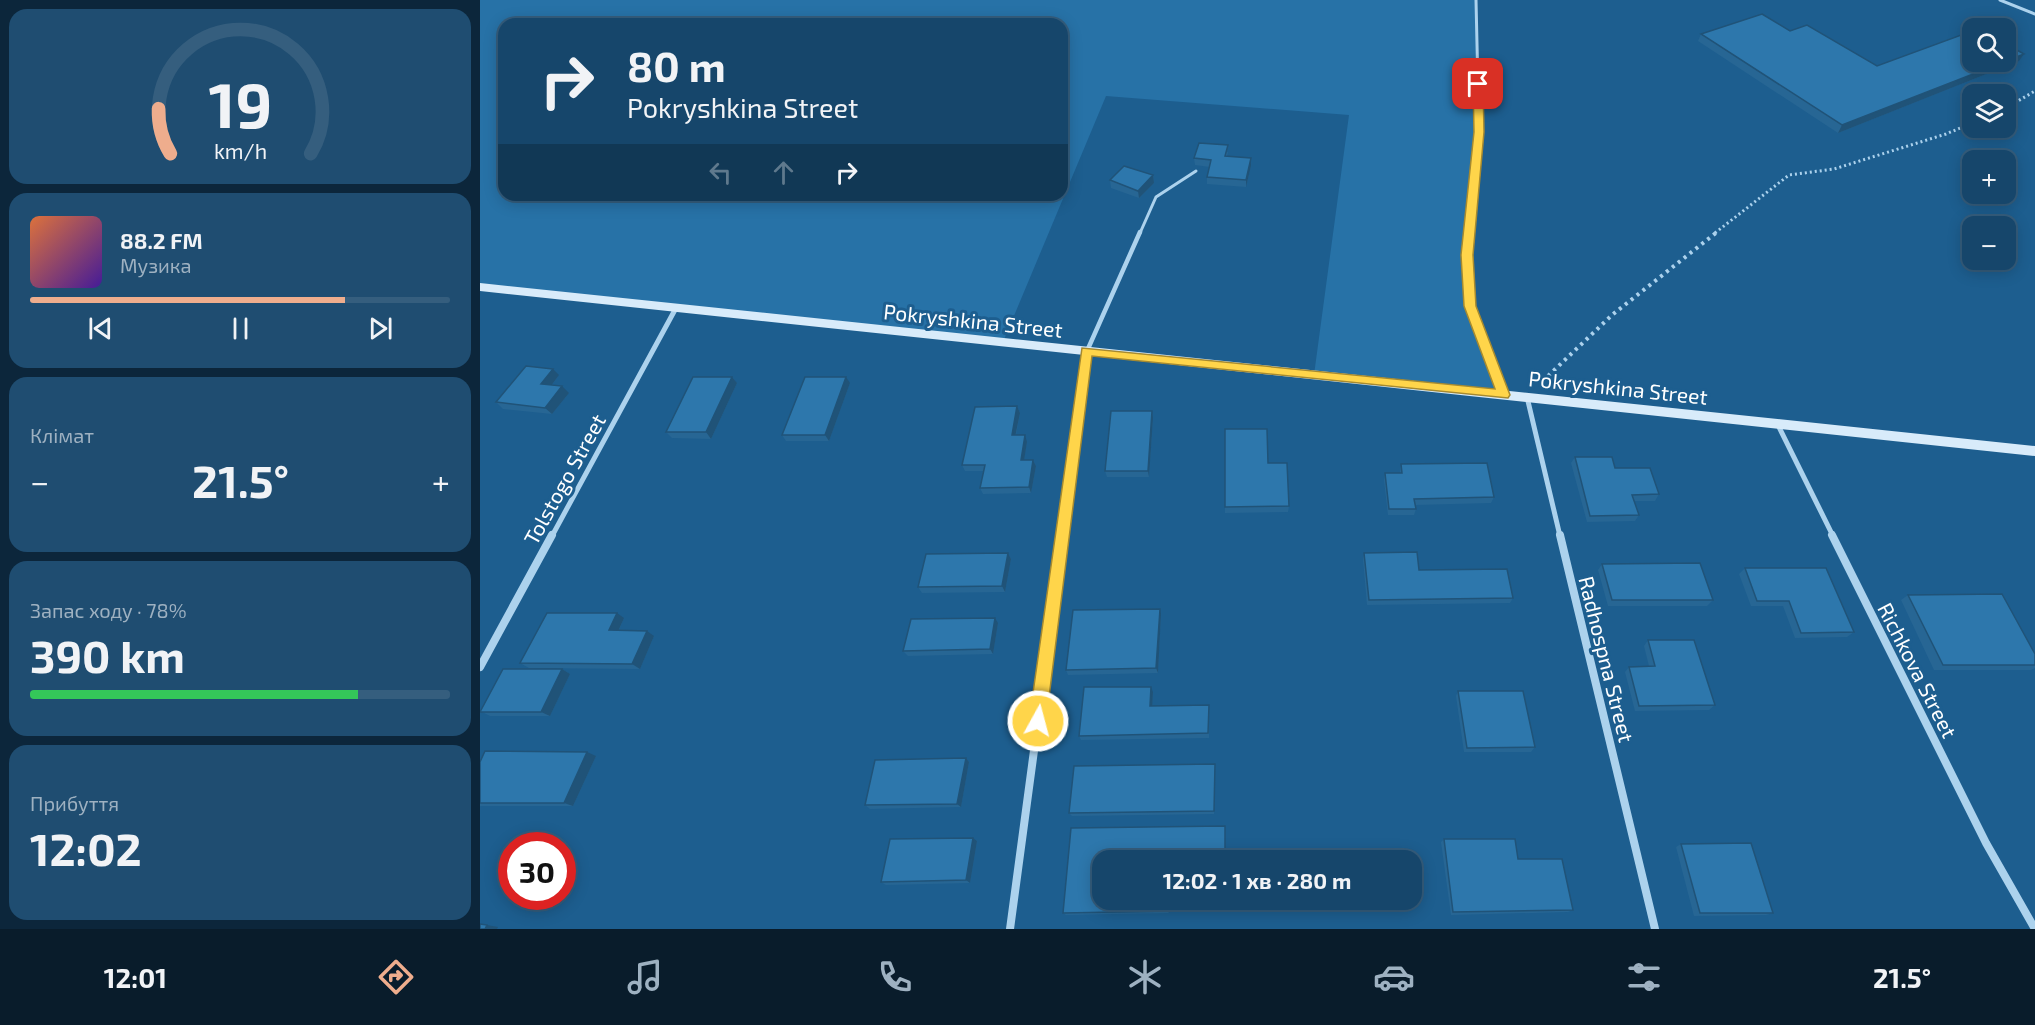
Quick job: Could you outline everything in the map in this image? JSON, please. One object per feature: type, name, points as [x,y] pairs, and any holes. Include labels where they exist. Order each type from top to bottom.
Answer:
[{"type":"street","name":"Pokryshkina Street","points":[[480,287],[2035,451]]},
{"type":"street","name":"Tolstogo Street","points":[[480,667],[676,308]]},
{"type":"street","points":[[1010,929],[1087,351]]},
{"type":"street","name":"Radhospna Street","points":[[1527,397],[1655,929]]},
{"type":"street","name":"Richkova Street","points":[[1777,423],[1986,843],[2035,929]]},
{"type":"lane","points":[[1476,0],[1479,132],[1467,255],[1470,306],[1503,395]]},
{"type":"lane","points":[[2000,0],[2035,14]]},
{"type":"lane","points":[[1087,351],[1156,197],[1196,171]]},
{"type":"path","points":[[2016,103],[2035,91]]},
{"type":"path","points":[[1527,397],[1612,315],[1789,175],[1834,169],[1962,127]]},
{"type":"shaded area","points":[[480,0],[1476,0],[1479,132],[1467,255],[1470,306],[1503,395],[1314,375],[1349,115],[1106,96],[1068,187],[1068,18],[498,18],[498,201],[1062,201],[1003,342],[480,287]]},
{"type":"building","points":[[1762,14],[1790,31],[1807,25],[1877,66],[1962,35],[1962,72],[1978,72],[1842,125],[1701,34]]},
{"type":"building","points":[[2016,50],[2024,54],[2016,57]]},
{"type":"building","points":[[1199,143],[1228,145],[1225,156],[1251,158],[1246,180],[1207,177],[1211,160],[1194,158]]},
{"type":"building","points":[[1124,166],[1153,175],[1138,191],[1110,180]]},
{"type":"building","points":[[526,366],[553,369],[541,384],[562,386],[545,408],[496,402]]},
{"type":"building","points":[[693,377],[732,377],[706,432],[666,432]]},
{"type":"building","points":[[805,377],[846,377],[825,435],[782,435]]},
{"type":"building","points":[[1017,406],[1012,435],[1025,435],[1021,460],[1033,460],[1029,487],[980,488],[985,465],[962,465],[975,407]]},
{"type":"building","points":[[1111,411],[1152,411],[1148,471],[1105,471]]},
{"type":"building","points":[[1225,429],[1267,429],[1268,463],[1287,463],[1289,506],[1225,507]]},
{"type":"building","points":[[1575,457],[1612,457],[1615,468],[1650,468],[1659,494],[1632,495],[1639,515],[1590,516]]},
{"type":"building","points":[[1487,463],[1494,497],[1414,499],[1416,509],[1389,509],[1385,473],[1402,473],[1401,464]]},
{"type":"building","points":[[1417,552],[1419,570],[1507,569],[1513,598],[1369,600],[1364,553]]},
{"type":"building","points":[[1008,553],[1002,586],[918,587],[926,554]]},
{"type":"building","points":[[1700,563],[1713,600],[1612,600],[1602,564]]},
{"type":"building","points":[[1745,568],[1826,568],[1854,632],[1801,633],[1789,601],[1757,601]]},
{"type":"building","points":[[2002,594],[2035,654],[2035,665],[1943,665],[1908,595]]},
{"type":"building","points":[[1160,609],[1156,668],[1066,670],[1073,610]]},
{"type":"building","points":[[547,613],[617,613],[609,630],[647,631],[632,664],[520,663]]},
{"type":"building","points":[[995,618],[990,649],[903,651],[911,619]]},
{"type":"building","points":[[1648,640],[1694,640],[1715,705],[1639,706],[1629,667],[1655,666]]},
{"type":"building","points":[[503,669],[562,669],[541,712],[480,712]]},
{"type":"building","points":[[1084,687],[1151,687],[1150,706],[1209,705],[1208,733],[1079,736]]},
{"type":"building","points":[[1458,691],[1523,691],[1535,747],[1467,748]]},
{"type":"building","points":[[485,751],[587,752],[564,803],[480,803],[480,762]]},
{"type":"building","points":[[966,758],[957,804],[865,805],[875,760]]},
{"type":"building","points":[[1215,764],[1214,811],[1069,813],[1074,766]]},
{"type":"building","points":[[1225,826],[1225,850],[1092,850],[1092,910],[1168,911],[1063,913],[1071,828]]},
{"type":"building","points":[[973,838],[966,880],[881,882],[890,839]]},
{"type":"building","points":[[1444,839],[1515,839],[1518,859],[1562,859],[1573,910],[1453,912]]},
{"type":"building","points":[[1751,843],[1773,913],[1700,913],[1681,844]]},
{"type":"building","points":[[480,924],[487,925],[485,929],[480,929]]},
{"type":"route","points":[[1038,721],[1087,351],[1503,395],[1470,306],[1467,255],[1479,132],[1478,84]]}]
